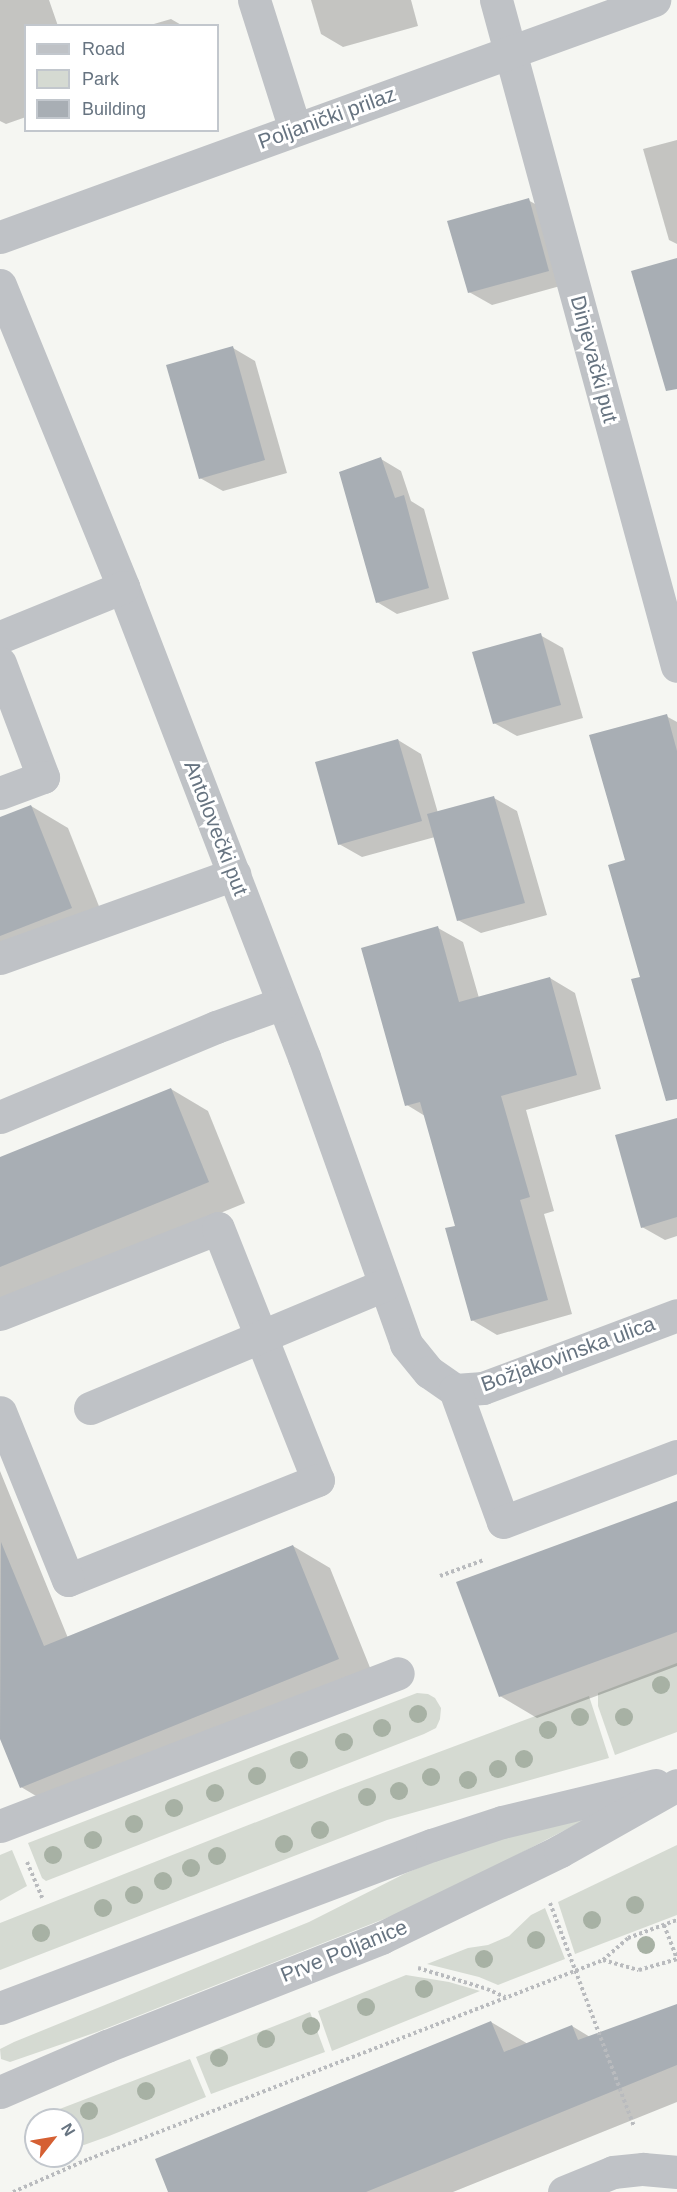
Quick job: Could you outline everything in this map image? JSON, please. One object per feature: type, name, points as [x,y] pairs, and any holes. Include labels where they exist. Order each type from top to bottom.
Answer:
[{"type":"street","points":[[254,0],[295,129]]},
{"type":"street","name":"Dinjevački put","points":[[496,0],[677,666]]},
{"type":"street","name":"Poljanički prilaz","points":[[0,237],[654,0]]},
{"type":"street","name":"Antolovečki put","points":[[0,285],[123,587],[234,874],[406,1344],[442,1381],[502,1522],[677,1456]]},
{"type":"street","points":[[0,637],[123,587]]},
{"type":"street","points":[[0,663],[43,777],[0,793]]},
{"type":"street","points":[[0,958],[234,874]]},
{"type":"street","points":[[0,1117],[216,1027],[283,1003]]},
{"type":"street","points":[[0,1314],[218,1228],[318,1480],[68,1580],[0,1412]]},
{"type":"street","points":[[90,1408],[384,1285]]},
{"type":"street","name":"Božjakovinska ulica","points":[[442,1381],[483,1388],[677,1315]]},
{"type":"street","points":[[0,1826],[398,1673]]},
{"type":"street","points":[[0,2008],[432,1845],[552,1809],[677,1781]]},
{"type":"street","name":"Prve Poljanice","points":[[0,2092],[107,2046],[381,1938],[560,1851],[677,1785]]},
{"type":"street","points":[[564,2192],[613,2172],[643,2169],[677,2172]]},
{"type":"path","points":[[440,1576],[460,1570]]},
{"type":"path","points":[[548,1899],[637,2136]]},
{"type":"path","points":[[13,2192],[100,2155],[603,1960],[628,1938],[677,1920]]},
{"type":"path","points":[[603,1960],[639,1970],[677,1959],[664,1925]]},
{"type":"path","points":[[409,1965],[469,1982],[506,1997]]},
{"type":"green space","points":[[677,1663],[677,1732],[615,1755],[598,1706],[598,1693]]},
{"type":"green space","points":[[417,1693],[428,1694],[435,1698],[441,1708],[436,1728],[424,1734],[46,1881],[42,1878],[28,1843]]},
{"type":"green space","points":[[589,1696],[609,1758],[387,1820],[0,1970],[0,1923],[340,1789]]},
{"type":"green space","points":[[594,1815],[427,1902],[97,2032],[10,2062],[1,2059],[0,2049],[14,2042],[309,1922],[404,1874],[467,1847]]},
{"type":"green space","points":[[677,1845],[677,1915],[575,1954],[558,1902]]},
{"type":"green space","points":[[12,1850],[27,1886],[0,1901],[0,1855]]},
{"type":"green space","points":[[545,1908],[565,1959],[498,1985],[479,1977],[427,1964],[468,1948],[488,1945],[509,1936],[531,1915]]},
{"type":"green space","points":[[406,1975],[449,1982],[480,1991],[332,2051],[318,2011]]},
{"type":"green space","points":[[310,2012],[325,2052],[211,2094],[196,2057]]},
{"type":"green space","points":[[190,2059],[206,2097],[84,2145],[84,2108],[62,2108]]},
{"type":"building","points":[[529,198],[549,271],[468,293],[447,221]]},
{"type":"building","points":[[677,258],[677,389],[666,391],[631,271]]},
{"type":"building","points":[[233,346],[265,460],[199,479],[166,365]]},
{"type":"building","points":[[381,457],[395,498],[404,495],[429,588],[376,603],[339,472]]},
{"type":"building","points":[[541,633],[561,705],[493,724],[472,652]]},
{"type":"building","points":[[667,714],[677,751],[677,1099],[666,1101],[631,979],[640,977],[608,865],[625,860],[589,735]]},
{"type":"building","points":[[398,739],[422,821],[338,845],[315,762]]},
{"type":"building","points":[[494,796],[525,903],[457,921],[427,814]]},
{"type":"building","points":[[31,805],[72,908],[0,936],[0,817]]},
{"type":"building","points":[[438,926],[459,1002],[550,977],[577,1075],[501,1096],[530,1197],[520,1200],[548,1300],[471,1321],[445,1228],[455,1226],[420,1102],[405,1106],[361,948]]},
{"type":"building","points":[[171,1088],[209,1182],[0,1267],[0,1157]]},
{"type":"building","points":[[677,1118],[677,1217],[641,1228],[615,1135]]},
{"type":"building","points":[[677,1501],[677,1632],[499,1697],[456,1582]]},
{"type":"building","points":[[1,1542],[44,1646],[293,1545],[339,1659],[20,1788],[0,1739]]},
{"type":"building","points":[[677,2004],[677,2065],[366,2192],[168,2192],[155,2159],[491,2021],[504,2052],[572,2025],[578,2040]]}]
